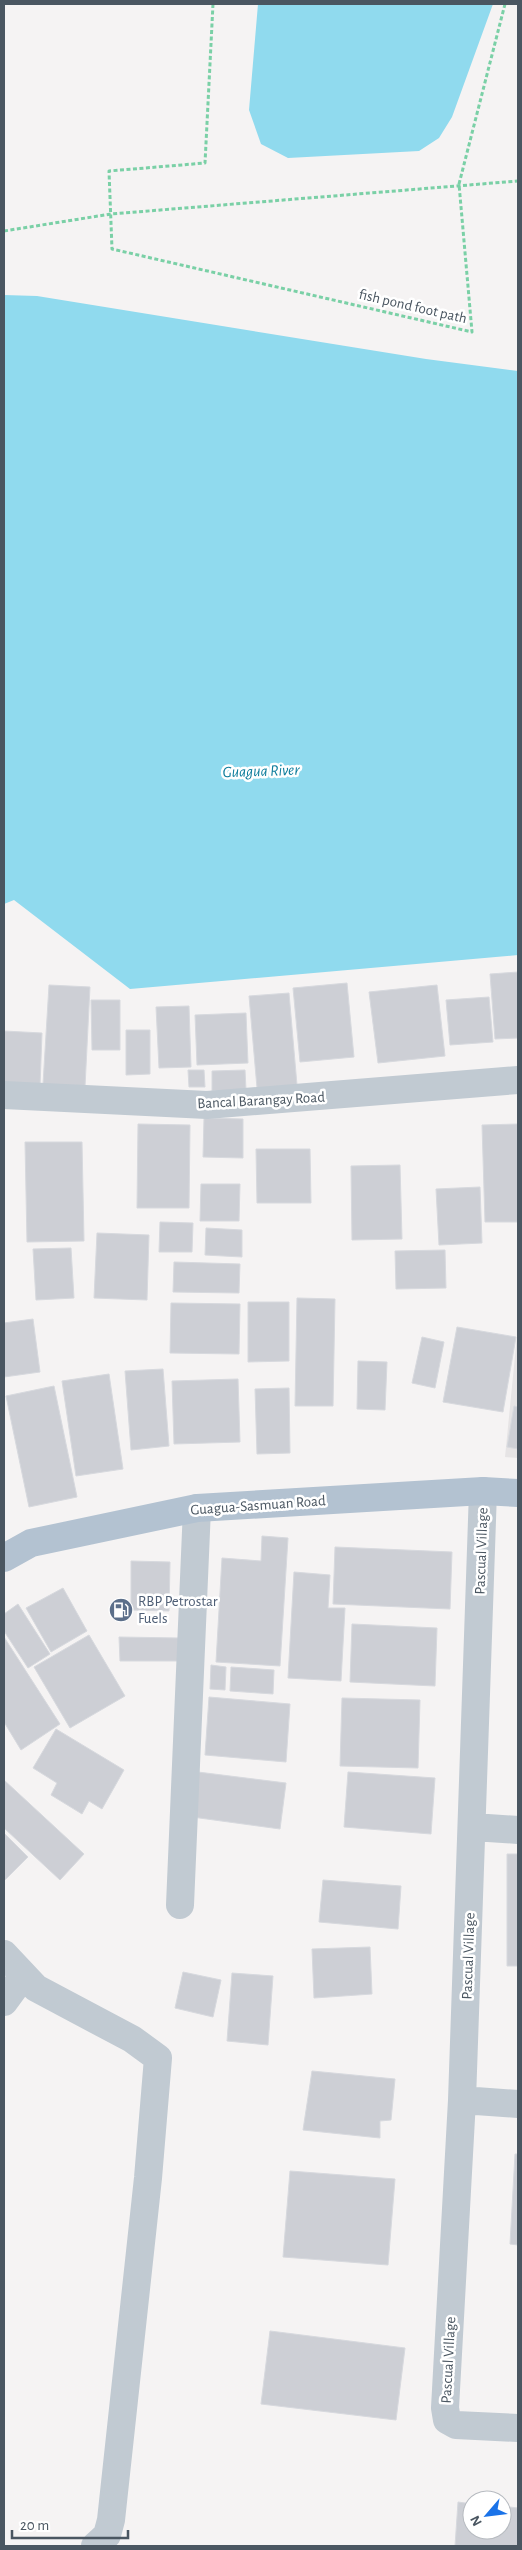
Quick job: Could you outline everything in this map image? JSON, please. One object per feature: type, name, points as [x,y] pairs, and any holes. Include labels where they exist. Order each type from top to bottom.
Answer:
[{"type":"main road","name":"Guagua-Sasmuan Road","points":[[4,1558],[31,1543],[197,1508],[483,1491],[518,1494]]},
{"type":"street","name":"Bancal Barangay Road","points":[[4,1095],[207,1105],[518,1080]]},
{"type":"street","name":"Pascual Village","points":[[483,1491],[473,1827],[462,2100],[445,2408],[447,2420],[456,2426],[518,2428]]},
{"type":"street","points":[[180,1905],[197,1508]]},
{"type":"street","points":[[473,1827],[518,1830]]},
{"type":"street","points":[[4,1954],[22,1976],[36,1988],[132,2039],[158,2058],[148,2178],[111,2520],[107,2535],[95,2546]]},
{"type":"street","points":[[4,2002],[22,1976]]},
{"type":"street","points":[[462,2100],[518,2104]]},
{"type":"path","points":[[111,214],[109,171],[205,163],[213,4]]},
{"type":"path","name":"fish pond foot path","points":[[111,214],[112,249],[472,332],[459,184],[505,4]]},
{"type":"path","points":[[4,231],[111,214],[459,184],[518,181]]},
{"type":"shaded area","points":[[518,1326],[518,1458],[505,1457]]},
{"type":"water","points":[[258,4],[493,4],[452,117],[439,138],[419,151],[288,158],[261,144],[249,110]]},
{"type":"water","name":"Guagua River","points":[[4,295],[37,296],[426,359],[518,371],[518,955],[130,989],[14,900],[4,904]]},
{"type":"building","points":[[518,972],[518,1038],[495,1039],[490,974]]},
{"type":"building","points":[[347,983],[354,1057],[300,1062],[293,988]]},
{"type":"building","points":[[49,985],[90,987],[85,1087],[43,1084]]},
{"type":"building","points":[[437,985],[445,1056],[378,1063],[369,992]]},
{"type":"building","points":[[289,993],[297,1085],[257,1088],[249,996]]},
{"type":"building","points":[[489,997],[493,1042],[450,1045],[446,1000]]},
{"type":"building","points":[[91,1000],[120,1000],[120,1050],[92,1050]]},
{"type":"building","points":[[189,1006],[191,1067],[159,1068],[156,1007]]},
{"type":"building","points":[[246,1013],[248,1063],[197,1065],[195,1015]]},
{"type":"building","points":[[126,1030],[150,1030],[150,1074],[126,1075]]},
{"type":"building","points":[[4,1031],[42,1033],[40,1086],[4,1084]]},
{"type":"building","points":[[188,1070],[204,1070],[205,1087],[189,1087]]},
{"type":"building","points":[[245,1070],[246,1090],[212,1091],[212,1071]]},
{"type":"building","points":[[204,1118],[243,1119],[243,1158],[203,1157]]},
{"type":"building","points":[[138,1124],[190,1125],[189,1208],[137,1208]]},
{"type":"building","points":[[518,1124],[518,1222],[485,1222],[482,1125]]},
{"type":"building","points":[[25,1142],[82,1142],[84,1241],[27,1242]]},
{"type":"building","points":[[256,1149],[310,1149],[311,1203],[257,1203]]},
{"type":"building","points":[[400,1165],[402,1239],[352,1240],[351,1166]]},
{"type":"building","points":[[201,1184],[240,1184],[239,1221],[200,1221]]},
{"type":"building","points":[[480,1187],[482,1243],[439,1245],[436,1189]]},
{"type":"building","points":[[160,1222],[193,1223],[192,1252],[159,1252]]},
{"type":"building","points":[[206,1228],[242,1230],[242,1257],[205,1255]]},
{"type":"building","points":[[97,1233],[149,1235],[147,1300],[94,1298]]},
{"type":"building","points":[[71,1248],[74,1298],[36,1300],[33,1249]]},
{"type":"building","points":[[445,1250],[446,1288],[396,1289],[395,1251]]},
{"type":"building","points":[[174,1262],[240,1264],[239,1293],[173,1292]]},
{"type":"building","points":[[297,1298],[335,1299],[333,1406],[295,1406]]},
{"type":"building","points":[[248,1302],[289,1302],[289,1361],[248,1362]]},
{"type":"building","points":[[171,1303],[240,1304],[239,1354],[170,1353]]},
{"type":"building","points":[[33,1319],[40,1372],[4,1377],[4,1323]]},
{"type":"building","points":[[457,1327],[516,1337],[503,1412],[443,1402]]},
{"type":"building","points":[[422,1337],[444,1342],[435,1388],[412,1383]]},
{"type":"building","points":[[358,1361],[387,1362],[385,1410],[357,1409]]},
{"type":"building","points":[[163,1369],[169,1446],[131,1450],[125,1371]]},
{"type":"building","points":[[109,1374],[123,1469],[76,1476],[62,1381]]},
{"type":"building","points":[[238,1379],[240,1442],[174,1444],[172,1381]]},
{"type":"building","points":[[54,1386],[77,1497],[29,1507],[6,1396]]},
{"type":"building","points":[[289,1388],[290,1453],[257,1454],[255,1389]]},
{"type":"building","points":[[514,1406],[518,1407],[518,1449],[507,1447]]},
{"type":"building","points":[[262,1536],[288,1538],[280,1666],[216,1662],[222,1558],[261,1561]]},
{"type":"building","points":[[335,1547],[452,1552],[450,1609],[333,1604]]},
{"type":"building","points":[[131,1561],[170,1562],[169,1611],[131,1610]]},
{"type":"building","points":[[294,1572],[330,1575],[328,1608],[345,1608],[341,1681],[288,1678]]},
{"type":"building","points":[[63,1588],[87,1631],[51,1652],[26,1608]]},
{"type":"building","points":[[18,1604],[50,1654],[28,1668],[4,1631],[4,1614]]},
{"type":"building","points":[[352,1624],[437,1628],[435,1686],[350,1682]]},
{"type":"building","points":[[89,1635],[125,1696],[70,1728],[34,1667]]},
{"type":"building","points":[[4,1637],[60,1724],[21,1750],[4,1722]]},
{"type":"building","points":[[119,1637],[179,1638],[179,1661],[120,1661]]},
{"type":"building","points":[[211,1665],[226,1667],[225,1690],[210,1689]]},
{"type":"building","points":[[231,1667],[274,1670],[273,1694],[230,1691]]},
{"type":"building","points":[[209,1697],[290,1704],[286,1762],[205,1755]]},
{"type":"building","points":[[342,1698],[420,1700],[418,1768],[340,1766]]},
{"type":"building","points":[[56,1729],[124,1770],[102,1809],[89,1801],[82,1814],[51,1795],[57,1783],[33,1768]]},
{"type":"building","points":[[198,1772],[286,1783],[280,1829],[192,1817]]},
{"type":"building","points":[[348,1772],[435,1778],[431,1834],[344,1827]]},
{"type":"building","points":[[4,1780],[84,1854],[60,1880],[4,1828]]},
{"type":"building","points":[[4,1833],[28,1857],[4,1881]]},
{"type":"building","points":[[507,1854],[518,1854],[518,1966],[507,1966]]},
{"type":"building","points":[[323,1880],[401,1886],[398,1929],[319,1922]]},
{"type":"building","points":[[370,1947],[372,1994],[314,1998],[312,1949]]},
{"type":"building","points":[[183,1972],[221,1980],[213,2017],[175,2008]]},
{"type":"building","points":[[232,1973],[273,1976],[268,2045],[227,2041]]},
{"type":"building","points":[[312,2071],[395,2079],[391,2120],[380,2121],[380,2138],[303,2130]]},
{"type":"building","points":[[515,2154],[518,2154],[518,2245],[510,2244]]},
{"type":"building","points":[[290,2171],[395,2179],[388,2265],[283,2257]]},
{"type":"building","points":[[270,2331],[405,2348],[396,2420],[261,2404]]},
{"type":"building","points":[[458,2502],[462,2503],[462,2540],[512,2540],[512,2507],[518,2508],[518,2546],[455,2546]]},
{"type":"place","name":"RBP Petrostar Fuels","points":[[121,1610]]}]
